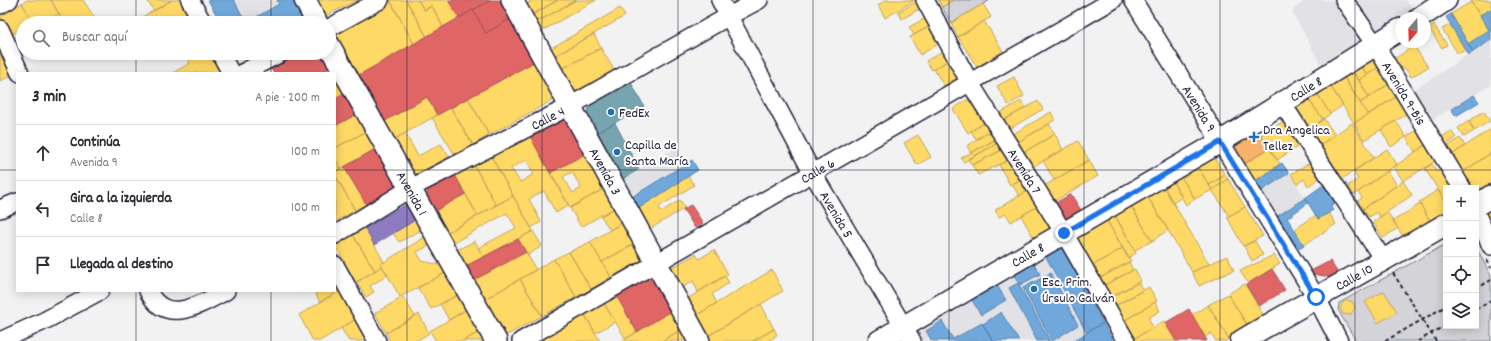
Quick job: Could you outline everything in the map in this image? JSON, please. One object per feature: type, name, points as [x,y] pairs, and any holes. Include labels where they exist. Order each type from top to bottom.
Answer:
[{"type":"main road","points":[[305,0],[313,16]]},
{"type":"main road","name":"Avenida 3","points":[[512,0],[699,341]]},
{"type":"main road","points":[[1428,12],[1446,0]]},
{"type":"main road","name":"Calle 8","points":[[879,341],[907,334],[1064,233],[1220,142],[1395,34]]},
{"type":"main road","name":"Avenida 1","points":[[336,58],[496,341]]},
{"type":"main road","points":[[1479,204],[1491,196]]},
{"type":"main road","name":"Calle 10","points":[[1241,341],[1316,297],[1388,266],[1443,226]]},
{"type":"street","points":[[0,5],[9,0]]},
{"type":"street","points":[[190,0],[199,16]]},
{"type":"street","points":[[336,24],[380,0]]},
{"type":"street","name":"Avenida 5","points":[[720,0],[812,172],[907,334]]},
{"type":"street","name":"Calle 4","points":[[336,234],[409,189],[570,106],[759,0]]},
{"type":"street","name":"Avenida 7","points":[[925,0],[970,83],[1064,233],[1126,341]]},
{"type":"street","name":"Calle 6","points":[[521,341],[1113,0]]},
{"type":"street","name":"Avenida 9","points":[[1134,0],[1316,297],[1339,341]]},
{"type":"street","name":"Avenida 9-Bis","points":[[1344,0],[1376,46],[1460,185]]},
{"type":"street","points":[[0,29],[20,72]]},
{"type":"street","points":[[224,60],[231,72]]},
{"type":"street","points":[[244,72],[267,60]]},
{"type":"street","points":[[1282,103],[1388,266]]},
{"type":"street","points":[[0,209],[16,202]]},
{"type":"street","points":[[1479,220],[1491,246]]},
{"type":"street","points":[[336,267],[377,341]]},
{"type":"street","points":[[0,341],[44,321],[98,292]]},
{"type":"street","points":[[149,292],[153,300],[159,305],[171,310],[181,311],[193,308],[224,292]]},
{"type":"path","points":[[1388,266],[1436,341]]},
{"type":"path","points":[[1479,286],[1491,280]]},
{"type":"path","points":[[1479,307],[1491,300]]},
{"type":"path","points":[[1385,341],[1443,308]]},
{"type":"path","points":[[1418,341],[1443,327]]},
{"type":"shaded area","points":[[208,0],[294,0],[303,16],[217,16]]},
{"type":"shaded area","points":[[953,0],[990,0],[951,23],[942,7]]},
{"type":"shaded area","points":[[1306,0],[1333,0],[1361,45],[1323,69],[1292,11]]},
{"type":"shaded area","points":[[1350,0],[1406,0],[1414,12],[1395,12],[1395,27],[1377,39]]},
{"type":"shaded area","points":[[1491,40],[1491,85],[1430,121],[1412,91]]},
{"type":"shaded area","points":[[675,148],[685,164],[630,198],[620,181]]},
{"type":"shaded area","points":[[1289,173],[1305,198],[1273,219],[1257,194]]},
{"type":"shaded area","name":"Esc. Prim. Úrsulo Galván","points":[[1060,243],[1113,341],[922,341],[916,332],[967,299]]},
{"type":"shaded area","points":[[1443,246],[1443,329],[1479,329],[1479,253],[1491,276],[1491,341],[1356,341],[1338,310],[1339,303]]},
{"type":"building: Viviendas","points":[[27,0],[51,0],[59,14],[55,16],[29,16],[22,3]]},
{"type":"building: Viviendas","points":[[51,0],[83,0],[93,16],[60,16]]},
{"type":"building: Viviendas","points":[[147,0],[172,0],[154,11]]},
{"type":"building: Viviendas","points":[[172,0],[180,0],[189,16],[144,16]]},
{"type":"building: Viviendas","points":[[317,0],[358,0],[325,16]]},
{"type":"building: Viviendas","points":[[390,0],[414,44],[359,75],[336,35]]},
{"type":"building: Viviendas","points":[[390,0],[406,0],[427,37],[414,44]]},
{"type":"building: Viviendas","points":[[406,0],[418,0],[424,10],[432,6],[443,27],[427,37]]},
{"type":"building: Viviendas","points":[[418,0],[448,0],[459,18],[443,27],[432,6],[424,10]]},
{"type":"building: Viviendas","points":[[533,0],[558,0],[532,15],[526,4]]},
{"type":"building: Viviendas","points":[[558,0],[576,0],[537,22],[532,15]]},
{"type":"building: Viviendas","points":[[576,0],[596,0],[540,32],[535,23]]},
{"type":"building: Viviendas","points":[[886,0],[915,0],[885,18],[878,5]]},
{"type":"building: Viviendas","points":[[938,0],[953,0],[942,7]]},
{"type":"building: Viviendas","points":[[1474,0],[1491,0],[1491,9],[1480,15],[1471,2]]},
{"type":"building: Viviendas","points":[[918,1],[921,8],[902,19],[898,12]]},
{"type":"building: Viviendas","points":[[1471,2],[1489,30],[1468,44],[1451,14]]},
{"type":"building: Viviendas","points":[[22,3],[30,16],[16,16],[16,32],[11,35],[0,15]]},
{"type":"building: Viviendas","points":[[983,4],[991,17],[958,37],[951,23]]},
{"type":"building: Viviendas","points":[[620,8],[625,16],[553,57],[548,50]]},
{"type":"building: Viviendas","points":[[926,18],[930,26],[914,35],[909,27]]},
{"type":"building: Viviendas","points":[[984,21],[1003,51],[977,67],[958,37]]},
{"type":"building: Viviendas","points":[[1434,25],[1447,45],[1442,48],[1431,31],[1431,27]]},
{"type":"building: Viviendas","points":[[1450,25],[1465,50],[1458,54],[1442,29]]},
{"type":"building: Viviendas","points":[[930,26],[940,43],[920,55],[910,37]]},
{"type":"building: Viviendas","points":[[594,34],[601,48],[560,70],[553,57]]},
{"type":"building: Viviendas","points":[[0,45],[14,74],[0,81]]},
{"type":"building: Viviendas","points":[[601,48],[614,70],[573,93],[560,70]]},
{"type":"building: Viviendas","points":[[1411,48],[1415,48],[1428,67],[1411,77],[1405,68],[1402,70],[1394,59]]},
{"type":"building: Viviendas","points":[[944,50],[949,60],[932,70],[926,61]]},
{"type":"building: Viviendas","points":[[1375,55],[1382,65],[1367,75],[1360,65]]},
{"type":"building: Viviendas","points":[[188,60],[215,60],[222,72],[175,72],[190,63]]},
{"type":"building: Viviendas","points":[[949,60],[960,77],[944,86],[934,69]]},
{"type":"building: Viviendas","points":[[534,62],[555,99],[489,135],[468,98]]},
{"type":"building: Viviendas","points":[[1360,65],[1367,75],[1359,80],[1352,70]]},
{"type":"building: Viviendas","points":[[1382,65],[1392,82],[1369,97],[1359,80]]},
{"type":"building: Viviendas","points":[[1352,70],[1369,97],[1360,103],[1343,76]]},
{"type":"building: Viviendas","points":[[1343,76],[1368,115],[1354,123],[1329,84]]},
{"type":"building: Viviendas","points":[[336,77],[344,93],[336,97]]},
{"type":"building: Viviendas","points":[[1014,77],[1024,96],[1008,105],[997,86]]},
{"type":"building: Viviendas","points":[[1392,82],[1399,95],[1368,115],[1360,103]]},
{"type":"building: Viviendas","points":[[1329,84],[1343,105],[1330,114],[1317,93]]},
{"type":"building: Viviendas","points":[[1317,93],[1330,114],[1323,119],[1308,99]]},
{"type":"building: Viviendas","points":[[1399,95],[1410,112],[1364,140],[1354,123]]},
{"type":"building: Viviendas","points":[[427,97],[437,115],[395,139],[385,121]]},
{"type":"building: Viviendas","points":[[468,98],[489,135],[473,145],[451,108]]},
{"type":"building: Viviendas","points":[[968,99],[984,123],[968,133],[953,109]]},
{"type":"building: Viviendas","points":[[1308,99],[1323,119],[1310,129],[1295,108]]},
{"type":"building: Viviendas","points":[[1021,101],[1025,108],[1004,120],[1000,113]]},
{"type":"building: Viviendas","points":[[1038,101],[1043,109],[1009,129],[1004,120]]},
{"type":"building: Viviendas","points":[[451,108],[473,145],[455,155],[432,118]]},
{"type":"building: Viviendas","points":[[1484,111],[1490,121],[1474,131],[1469,121]]},
{"type":"building: Viviendas","points":[[1051,112],[1055,120],[1018,142],[1013,134]]},
{"type":"building: Viviendas","points":[[357,114],[367,131],[336,147],[336,125]]},
{"type":"building: Viviendas","points":[[1324,119],[1335,135],[1320,145],[1310,129]]},
{"type":"building: Viviendas","points":[[1284,121],[1300,145],[1277,160],[1261,135]]},
{"type":"building: Viviendas","points":[[1396,121],[1406,137],[1391,147],[1381,130]]},
{"type":"building: Viviendas","points":[[1469,121],[1474,131],[1464,137],[1458,128]]},
{"type":"building: Viviendas","points":[[984,123],[990,131],[976,139],[971,131]]},
{"type":"building: Viviendas","points":[[1352,123],[1374,158],[1342,179],[1320,145]]},
{"type":"building: Viviendas","points":[[1049,124],[1055,134],[1024,152],[1018,142]]},
{"type":"building: Viviendas","points":[[1420,128],[1429,142],[1415,152],[1406,137]]},
{"type":"building: Viviendas","points":[[1491,129],[1491,153],[1463,172],[1453,154]]},
{"type":"building: Viviendas","points":[[367,131],[377,148],[341,169],[336,159],[336,147]]},
{"type":"building: Viviendas","points":[[990,131],[995,140],[971,153],[967,146]]},
{"type":"building: Viviendas","points":[[1451,131],[1456,138],[1447,144],[1442,137]]},
{"type":"building: Viviendas","points":[[405,133],[418,156],[441,144],[449,157],[415,175],[395,139]]},
{"type":"building: Viviendas","points":[[1055,134],[1063,150],[1032,167],[1024,152]]},
{"type":"building: Viviendas","points":[[918,135],[931,157],[917,165],[904,143]]},
{"type":"building: Viviendas","points":[[530,136],[569,205],[556,213],[544,191],[529,199],[541,222],[531,228],[491,156]],"holes":[[[526,160],[534,174],[520,182],[511,168]]]},
{"type":"building: Viviendas","points":[[998,138],[1000,142],[964,162],[961,158]]},
{"type":"building: Viviendas","points":[[1460,138],[1465,146],[1453,154],[1448,146]]},
{"type":"building: Viviendas","points":[[1078,141],[1089,160],[1054,180],[1043,161]]},
{"type":"building: Viviendas","points":[[1000,142],[1004,149],[972,165],[968,159]]},
{"type":"building: Viviendas","points":[[1429,142],[1439,159],[1403,181],[1394,167]]},
{"type":"building: Viviendas","points":[[1269,148],[1280,164],[1251,184],[1240,167]]},
{"type":"building: Viviendas","points":[[1004,149],[1010,159],[978,175],[972,165]]},
{"type":"building: Viviendas","points":[[1387,149],[1397,164],[1354,195],[1348,186],[1358,179],[1353,171]]},
{"type":"building: Viviendas","points":[[1491,153],[1491,183],[1479,191],[1479,185],[1470,185],[1463,172]]},
{"type":"building: Viviendas","points":[[585,154],[605,188],[570,208],[550,173]],"holes":[[[572,172],[581,188],[573,193],[563,177]]]},
{"type":"building: Viviendas","points":[[491,156],[513,196],[496,205],[474,165]]},
{"type":"building: Viviendas","points":[[1213,156],[1225,175],[1209,185],[1197,166]]},
{"type":"building: Viviendas","points":[[1010,159],[1022,179],[1010,185],[999,165]]},
{"type":"building: Viviendas","points":[[1089,160],[1098,176],[1053,202],[1044,186]]},
{"type":"building: Viviendas","points":[[336,162],[341,169],[336,172]]},
{"type":"building: Viviendas","points":[[1311,162],[1321,177],[1308,186],[1304,179],[1297,184],[1291,174]]},
{"type":"building: Viviendas","points":[[1432,164],[1437,172],[1443,168],[1454,185],[1443,185],[1443,197],[1425,169]]},
{"type":"building: Viviendas","points":[[474,165],[496,205],[478,216],[455,175]]},
{"type":"building: Viviendas","points":[[1197,166],[1212,190],[1195,199],[1181,177]]},
{"type":"building: Viviendas","points":[[344,167],[366,204],[355,210],[336,177],[336,171]]},
{"type":"building: Viviendas","points":[[1388,171],[1397,185],[1363,209],[1358,201],[1362,198],[1358,192]]},
{"type":"building: Viviendas","points":[[1225,175],[1228,179],[1212,190],[1209,185]]},
{"type":"building: Viviendas","points":[[688,176],[694,185],[659,207],[661,212],[680,200],[685,208],[648,230],[636,210]]},
{"type":"building: Viviendas","points":[[336,177],[355,210],[336,221]]},
{"type":"building: Viviendas","points":[[1181,177],[1195,199],[1186,205],[1173,182]]},
{"type":"building: Viviendas","points":[[1022,179],[1029,190],[1019,196],[1012,184]]},
{"type":"building: Viviendas","points":[[1228,179],[1245,207],[1229,216],[1212,190]]},
{"type":"building: Viviendas","points":[[1403,181],[1412,195],[1380,217],[1377,212],[1369,217],[1363,209]]},
{"type":"building: Viviendas","points":[[1173,182],[1182,197],[1173,203],[1164,187]]},
{"type":"building: Viviendas","points":[[1164,187],[1209,264],[1192,272],[1147,196]]},
{"type":"building: Viviendas","points":[[605,188],[616,207],[581,227],[570,208]]},
{"type":"building: Viviendas","points":[[1029,190],[1038,206],[1011,222],[1006,214],[999,217],[995,210]]},
{"type":"building: Viviendas","points":[[1438,190],[1443,198],[1443,213],[1430,221],[1419,202]]},
{"type":"building: Viviendas","points":[[465,194],[478,216],[446,233],[433,212]]},
{"type":"building: Viviendas","points":[[513,196],[533,231],[483,257],[478,248],[516,228],[507,213],[453,243],[446,233]]},
{"type":"building: Viviendas","points":[[1147,196],[1168,230],[1152,241],[1131,206]]},
{"type":"building: Viviendas","points":[[1420,204],[1430,221],[1404,238],[1393,221]]},
{"type":"building: Viviendas","points":[[1038,206],[1050,226],[1049,230],[1034,238],[1021,216]]},
{"type":"building: Viviendas","points":[[1131,206],[1152,241],[1135,250],[1114,214]]},
{"type":"building: Viviendas","points":[[616,207],[625,221],[610,230],[601,216]]},
{"type":"building: Viviendas","points":[[1245,207],[1263,236],[1243,246],[1227,217]]},
{"type":"building: Viviendas","points":[[1491,207],[1491,224],[1484,212]]},
{"type":"building: Viviendas","points":[[1387,212],[1398,228],[1383,238],[1373,222]]},
{"type":"building: Viviendas","points":[[1329,213],[1336,224],[1304,245],[1294,230],[1316,215],[1318,219]]},
{"type":"building: Viviendas","points":[[1114,214],[1136,253],[1128,258],[1106,219]]},
{"type":"building: Viviendas","points":[[417,219],[423,229],[399,242],[393,233]]},
{"type":"building: Viviendas","points":[[1106,219],[1123,248],[1090,267],[1073,236]]},
{"type":"building: Viviendas","points":[[625,221],[637,242],[602,262],[590,242]]},
{"type":"building: Viviendas","points":[[365,228],[384,262],[381,264],[382,266],[375,271],[353,235]]},
{"type":"building: Viviendas","points":[[533,231],[542,246],[528,255],[518,239]]},
{"type":"building: Viviendas","points":[[353,235],[375,271],[356,282],[336,245]]},
{"type":"building: Viviendas","points":[[425,237],[430,245],[417,252],[422,261],[440,265],[445,273],[400,297],[381,264]]},
{"type":"building: Viviendas","points":[[475,241],[483,257],[466,266],[457,250]]},
{"type":"building: Viviendas","points":[[1255,241],[1263,255],[1252,261],[1244,246]]},
{"type":"building: Viviendas","points":[[590,242],[611,277],[591,289],[569,252]]},
{"type":"building: Viviendas","points":[[637,242],[646,258],[611,277],[602,262]]},
{"type":"building: Viviendas","points":[[1123,248],[1131,261],[1098,279],[1090,267]]},
{"type":"building: Viviendas","points":[[714,250],[728,274],[698,292],[693,281],[680,289],[669,269],[696,254],[699,259]]},
{"type":"building: Viviendas","points":[[526,252],[536,270],[485,299],[474,280]]},
{"type":"building: Viviendas","points":[[569,252],[591,289],[576,297],[554,259]]},
{"type":"building: Viviendas","points":[[1274,255],[1280,264],[1248,283],[1240,271]]},
{"type":"building: Viviendas","points":[[1227,256],[1234,270],[1199,286],[1192,272]]},
{"type":"building: Viviendas","points":[[554,259],[576,297],[542,316],[520,279]]},
{"type":"building: Viviendas","points":[[1129,262],[1133,270],[1101,287],[1098,279]]},
{"type":"building: Viviendas","points":[[382,266],[388,275],[370,286],[374,292],[366,297],[357,282]]},
{"type":"building: Viviendas","points":[[1135,269],[1141,281],[1108,299],[1101,287]]},
{"type":"building: Viviendas","points":[[772,270],[783,291],[708,336],[697,315]]},
{"type":"building: Viviendas","points":[[445,273],[458,295],[431,309],[418,288]]},
{"type":"building: Viviendas","points":[[725,276],[729,283],[712,294],[717,303],[697,315],[687,299]]},
{"type":"building: Viviendas","points":[[520,279],[542,316],[507,335],[485,299]]},
{"type":"building: Viviendas","points":[[1138,282],[1143,290],[1113,307],[1108,299]]},
{"type":"building: Viviendas","points":[[1245,284],[1265,318],[1249,328],[1228,294]]},
{"type":"building: Viviendas","points":[[336,285],[339,291],[320,302],[315,292],[336,292]]},
{"type":"building: Viviendas","points":[[1149,287],[1157,301],[1122,322],[1113,307]]},
{"type":"building: Viviendas","points":[[339,291],[356,319],[320,341],[313,341],[299,315]]},
{"type":"building: Viviendas","points":[[1384,291],[1397,312],[1378,323],[1365,302]]},
{"type":"building: Viviendas","points":[[1228,294],[1249,328],[1229,339],[1208,305]]},
{"type":"building: Viviendas","points":[[458,295],[467,309],[449,320],[440,304]]},
{"type":"building: Viviendas","points":[[616,295],[637,332],[626,339],[603,302]]},
{"type":"building: Viviendas","points":[[403,297],[415,316],[386,333],[375,313]]},
{"type":"building: Viviendas","points":[[1344,301],[1352,301],[1355,308],[1350,315],[1343,314],[1340,308]]},
{"type":"building: Viviendas","points":[[603,302],[615,322],[595,333],[584,313]]},
{"type":"building: Viviendas","points":[[1155,302],[1160,311],[1148,318],[1153,327],[1132,340],[1122,322]]},
{"type":"building: Viviendas","points":[[761,304],[774,329],[753,341],[711,341],[708,336]]},
{"type":"building: Viviendas","points":[[1208,305],[1229,339],[1226,341],[1216,341],[1211,333],[1205,337],[1192,315]]},
{"type":"building: Viviendas","points":[[467,309],[481,331],[463,341],[436,341],[430,331]]},
{"type":"building: Viviendas","points":[[674,309],[684,328],[662,341],[622,341]]},
{"type":"building: Viviendas","points":[[584,313],[600,341],[538,340]]},
{"type":"building: Viviendas","points":[[419,314],[429,333],[416,341],[390,341],[386,333]]},
{"type":"building: Viviendas","points":[[356,319],[368,338],[362,341],[349,341],[341,328]]},
{"type":"building: Viviendas","points":[[1164,321],[1176,341],[1132,340]]},
{"type":"building: Viviendas","points":[[684,328],[691,341],[662,341]]},
{"type":"building: Viviendas","points":[[774,329],[777,335],[768,341],[753,341]]},
{"type":"building: Viviendas","points":[[481,331],[487,341],[463,341]]},
{"type":"building: Comercios","points":[[448,0],[491,0],[459,18]]},
{"type":"building: Comercios","points":[[491,0],[499,0],[510,19],[486,33],[473,10]]},
{"type":"building: Comercios","points":[[473,10],[486,33],[510,19],[534,62],[437,115],[427,97],[385,121],[359,75]]},
{"type":"building: Comercios","points":[[288,60],[327,60],[331,67],[324,72],[273,72],[271,69]]},
{"type":"building: Comercios","points":[[344,93],[357,114],[336,125],[336,97]]},
{"type":"building: Comercios","points":[[564,117],[585,154],[550,173],[530,136]]},
{"type":"building: Comercios","points":[[377,148],[398,186],[366,204],[344,167]]},
{"type":"building: Comercios","points":[[455,175],[465,194],[433,212],[426,198],[428,189]]},
{"type":"building: Comercios","points":[[1071,194],[1082,212],[1063,223],[1052,205]]},
{"type":"building: Comercios","points":[[691,205],[703,223],[695,228],[683,209]]},
{"type":"building: Comercios","points":[[518,239],[526,252],[474,280],[466,266]]},
{"type":"building: Comercios","points":[[1330,261],[1342,279],[1307,273]]},
{"type":"building: Comercios","points":[[1272,269],[1285,290],[1259,306],[1246,285]]},
{"type":"building: Comercios","points":[[653,274],[674,309],[637,332],[616,295]]},
{"type":"building: Comercios","points":[[1189,309],[1207,341],[1176,341],[1165,323]]},
{"type":"building: Oficinas","points":[[408,203],[417,219],[374,245],[365,228]]},
{"type":"building: Escuelas","points":[[208,0],[234,0],[242,16],[217,16]]},
{"type":"building: Escuelas","points":[[277,0],[294,0],[303,16],[258,16],[279,4]]},
{"type":"building: Escuelas","points":[[1491,9],[1491,40],[1473,52],[1468,44],[1489,30],[1480,15]]},
{"type":"building: Escuelas","points":[[1451,14],[1473,52],[1469,55],[1446,17]]},
{"type":"building: Escuelas","points":[[1474,95],[1479,102],[1456,116],[1451,109]]},
{"type":"building: Escuelas","points":[[692,160],[698,170],[636,210],[630,198]]},
{"type":"building: Escuelas","points":[[1282,163],[1289,173],[1257,194],[1251,184]]},
{"type":"building: Escuelas","points":[[1329,181],[1341,199],[1330,206],[1333,210],[1318,219],[1305,198]]},
{"type":"building: Escuelas","points":[[1305,198],[1308,203],[1287,218],[1304,245],[1293,251],[1273,219]]},
{"type":"building: Escuelas","points":[[1060,243],[1103,323],[1086,332],[1044,253]]},
{"type":"building: Escuelas","points":[[1032,260],[1040,274],[1020,285],[1012,272]]},
{"type":"building: Escuelas","points":[[1051,273],[1078,325],[1052,341],[1023,288]]},
{"type":"building: Escuelas","points":[[995,282],[1006,300],[981,315],[970,297]]},
{"type":"building: Escuelas","points":[[1018,283],[1050,341],[1037,341],[1009,288]]},
{"type":"building: Escuelas","points":[[1001,312],[1019,341],[993,341],[983,324]]},
{"type":"building: Escuelas","points":[[942,321],[953,339],[982,323],[993,341],[932,341],[926,331]]},
{"type":"building: Escuelas","points":[[1103,323],[1113,341],[1073,341]]},
{"type":"building: Salud","points":[[1257,130],[1269,148],[1240,167],[1229,148]]},
{"type":"building: Público","name":"FedEx","points":[[630,81],[644,106],[595,134],[586,118],[590,104]]},
{"type":"building: Público","name":"Capilla de Santa María","points":[[615,123],[639,169],[620,181],[595,134]]},
{"type":"place","name":"FedEx","points":[[611,112]]},
{"type":"place","name":"Dra Angelica Tellez","points":[[1254,137]]},
{"type":"place","name":"Capilla de Santa María","points":[[617,152]]},
{"type":"place","name":"Esc. Prim. Úrsulo Galván","points":[[1034,289]]},
{"type":"route","points":[[1064,233],[1220,142],[1316,297]]}]
